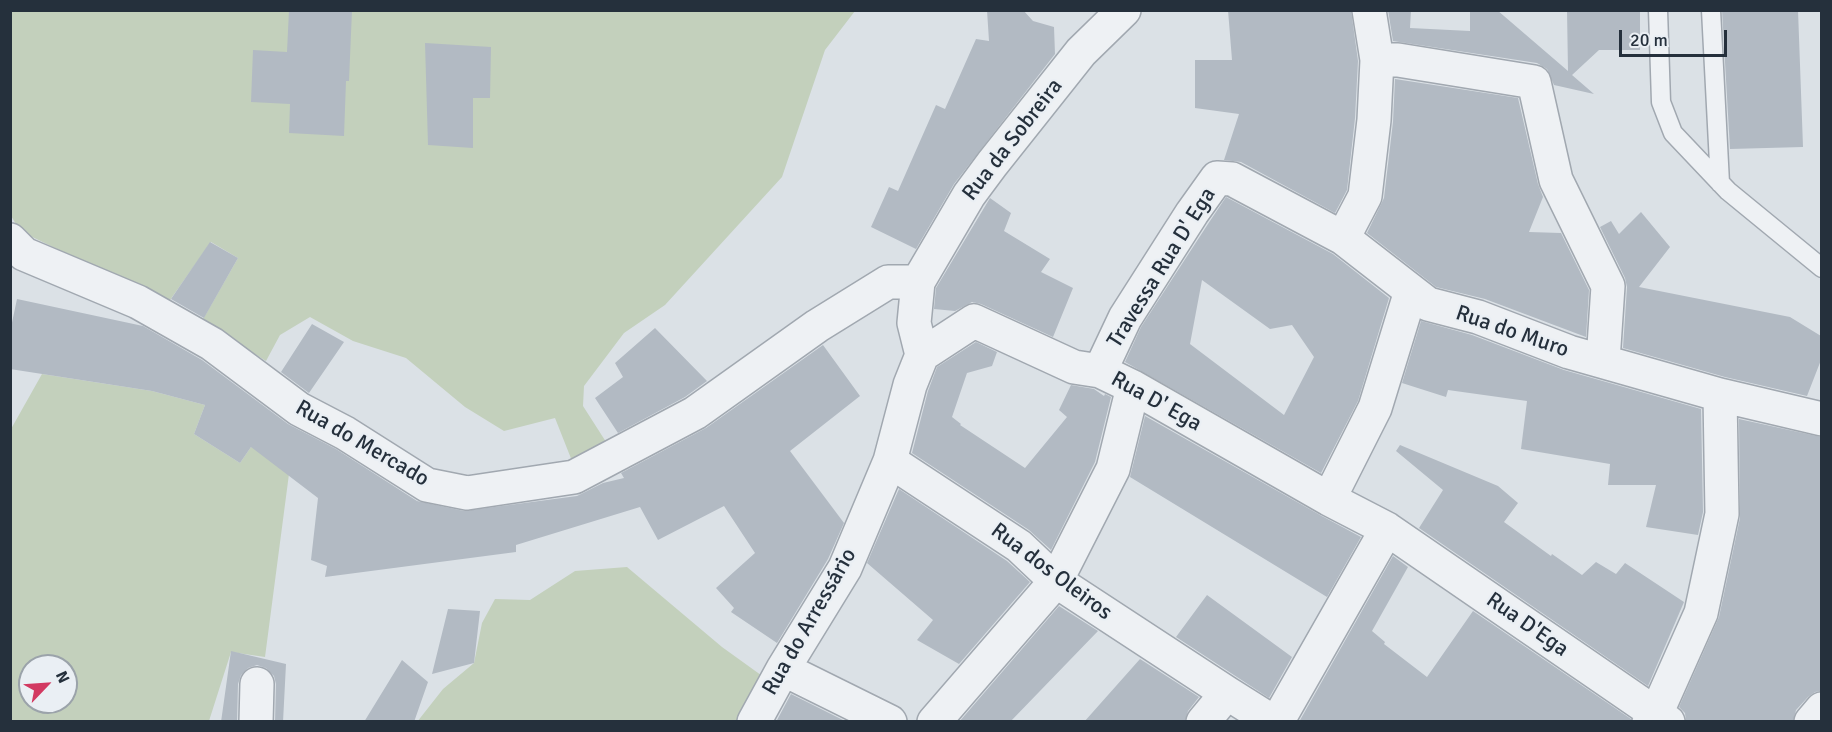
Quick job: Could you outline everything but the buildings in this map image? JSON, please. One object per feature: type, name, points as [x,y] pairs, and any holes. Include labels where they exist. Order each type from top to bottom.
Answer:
[{"type":"street","name":"Rua da Sobreira","points":[[918,282],[969,195],[992,164],[1081,52],[1124,10]]},
{"type":"street","points":[[1342,238],[1365,196],[1374,120],[1377,60],[1369,10]]},
{"type":"street","points":[[1377,60],[1398,60],[1534,82],[1556,180],[1608,286],[1603,361]]},
{"type":"street","name":"Travessa Rua D' Ega","points":[[1100,371],[1125,318],[1192,213],[1217,178],[1232,179]]},
{"type":"street","name":"Rua do Muro","points":[[1232,179],[1342,238],[1428,304],[1478,317],[1569,352],[1720,395],[1821,419]]},
{"type":"street","name":"Rua do Mercado","points":[[10,240],[24,254],[138,302],[212,344],[299,409],[345,433],[427,485],[467,493],[574,477],[695,413],[817,326],[888,282],[918,282]]},
{"type":"street","points":[[918,282],[914,323],[922,355]]},
{"type":"street","points":[[1329,499],[1375,408],[1411,291]]},
{"type":"street","name":"Rua D' Ega","points":[[922,355],[974,321],[1074,366],[1100,371],[1133,387],[1329,499],[1387,529]]},
{"type":"street","name":"Rua do Arressário","points":[[754,722],[783,669],[845,568],[890,461],[910,386],[922,355]]},
{"type":"street","points":[[934,722],[1056,581],[1113,469],[1133,387]]},
{"type":"street","points":[[1658,719],[1701,613],[1722,514],[1720,395]]},
{"type":"street","name":"Rua dos Oleiros","points":[[890,461],[1019,546],[1056,581],[1275,722]]},
{"type":"street","points":[[1275,722],[1387,529]]},
{"type":"street","name":"Rua D'Ega","points":[[1387,529],[1658,719]]},
{"type":"street","points":[[783,669],[890,722]]},
{"type":"street","points":[[256,722],[258,684]]},
{"type":"street","points":[[1203,722],[1227,693]]},
{"type":"street","points":[[1811,722],[1821,710]]},
{"type":"lane","points":[[1658,10],[1661,102],[1673,133],[1720,183],[1821,267]]},
{"type":"lane","points":[[1711,10],[1720,183]]},
{"type":"green space","points":[[10,11],[855,11],[825,50],[782,177],[665,305],[624,333],[584,386],[583,406],[608,445],[574,466],[555,418],[504,431],[465,407],[406,358],[353,341],[310,317],[280,335],[266,361],[202,321],[238,258],[211,242],[170,300],[20,231],[10,214]]},
{"type":"green space","points":[[42,374],[152,391],[205,405],[194,434],[240,463],[251,447],[292,451],[265,657],[231,652],[209,721],[11,722],[11,429]]},
{"type":"green space","points":[[627,567],[722,647],[772,683],[738,721],[417,722],[443,689],[474,663],[482,623],[495,599],[530,600],[575,571]]}]
